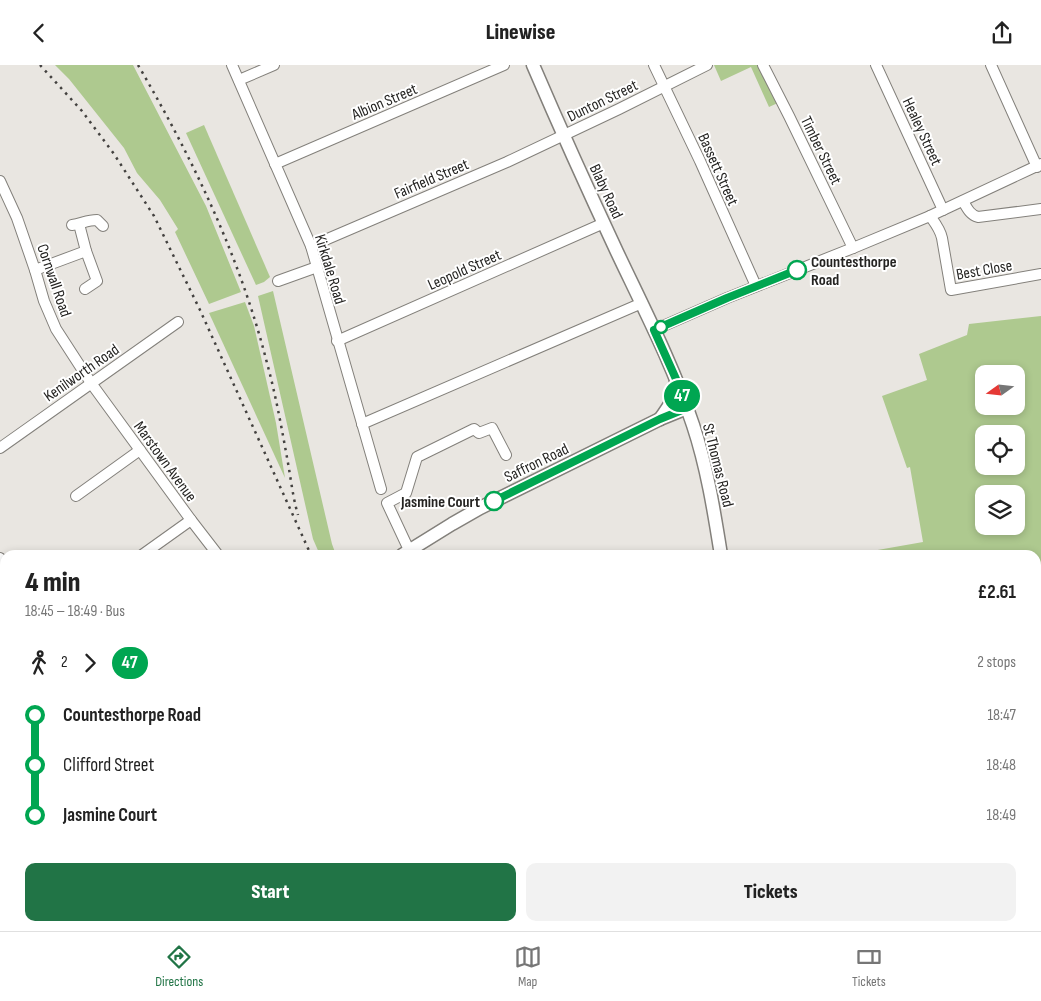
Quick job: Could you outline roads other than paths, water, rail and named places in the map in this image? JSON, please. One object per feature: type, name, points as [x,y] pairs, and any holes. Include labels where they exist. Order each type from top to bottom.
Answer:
[{"type":"main road","name":"Blaby Road","points":[[533,65],[563,135],[654,330]]},
{"type":"main road","name":"St Thomas Road","points":[[654,330],[676,379],[694,427],[710,486],[720,550]]},
{"type":"main road","points":[[660,419],[673,397],[676,379]]},
{"type":"main road","name":"Saffron Road","points":[[408,550],[480,508],[660,419],[687,408]]},
{"type":"street","name":"Kirkdale Road","points":[[232,65],[311,247],[381,489]]},
{"type":"street","points":[[239,80],[274,65]]},
{"type":"street","name":"Albion Street","points":[[275,164],[504,65]]},
{"type":"street","name":"Bassett Street","points":[[654,65],[700,161],[756,286]]},
{"type":"street","name":"Dunton Street","points":[[563,135],[707,65]]},
{"type":"street","name":"Timber Street","points":[[763,65],[853,248]]},
{"type":"street","name":"Healey Street","points":[[876,65],[943,210]]},
{"type":"street","points":[[654,330],[756,286],[930,216],[1039,165],[991,65]]},
{"type":"street","name":"Fairfield Street","points":[[311,247],[507,162],[563,135]]},
{"type":"street","name":"Cornwall Road","points":[[0,181],[17,218],[50,317],[91,383]]},
{"type":"street","points":[[962,201],[969,212],[978,217],[1041,209]]},
{"type":"street","name":"Best Close","points":[[930,216],[936,223],[942,238],[950,290],[1041,274]]},
{"type":"street","points":[[85,289],[97,281],[76,225],[89,220],[97,220],[102,226]]},
{"type":"street","name":"Leopold Street","points":[[337,341],[604,223]]},
{"type":"street","points":[[35,270],[86,251]]},
{"type":"street","points":[[278,281],[317,267]]},
{"type":"street","points":[[362,424],[642,303]]},
{"type":"street","name":"Kenilworth Road","points":[[0,447],[178,322]]},
{"type":"street","name":"Marstown Avenue","points":[[91,383],[190,520],[214,550]]},
{"type":"street","points":[[404,550],[387,503],[406,493],[417,457],[474,429],[479,433],[492,427],[506,455]]},
{"type":"street","points":[[76,496],[140,450]]},
{"type":"street","points":[[149,550],[190,520]]},
{"type":"railway","points":[[40,65],[82,111],[114,154],[154,216],[200,310],[309,550]]},
{"type":"railway","points":[[138,65],[178,136],[196,173],[229,247],[243,285],[256,324],[273,388],[298,515]]},
{"type":"place","name":"Countesthorpe Road","points":[[797,270]]},
{"type":"place","name":"Jasmine Court","points":[[494,501]]}]
